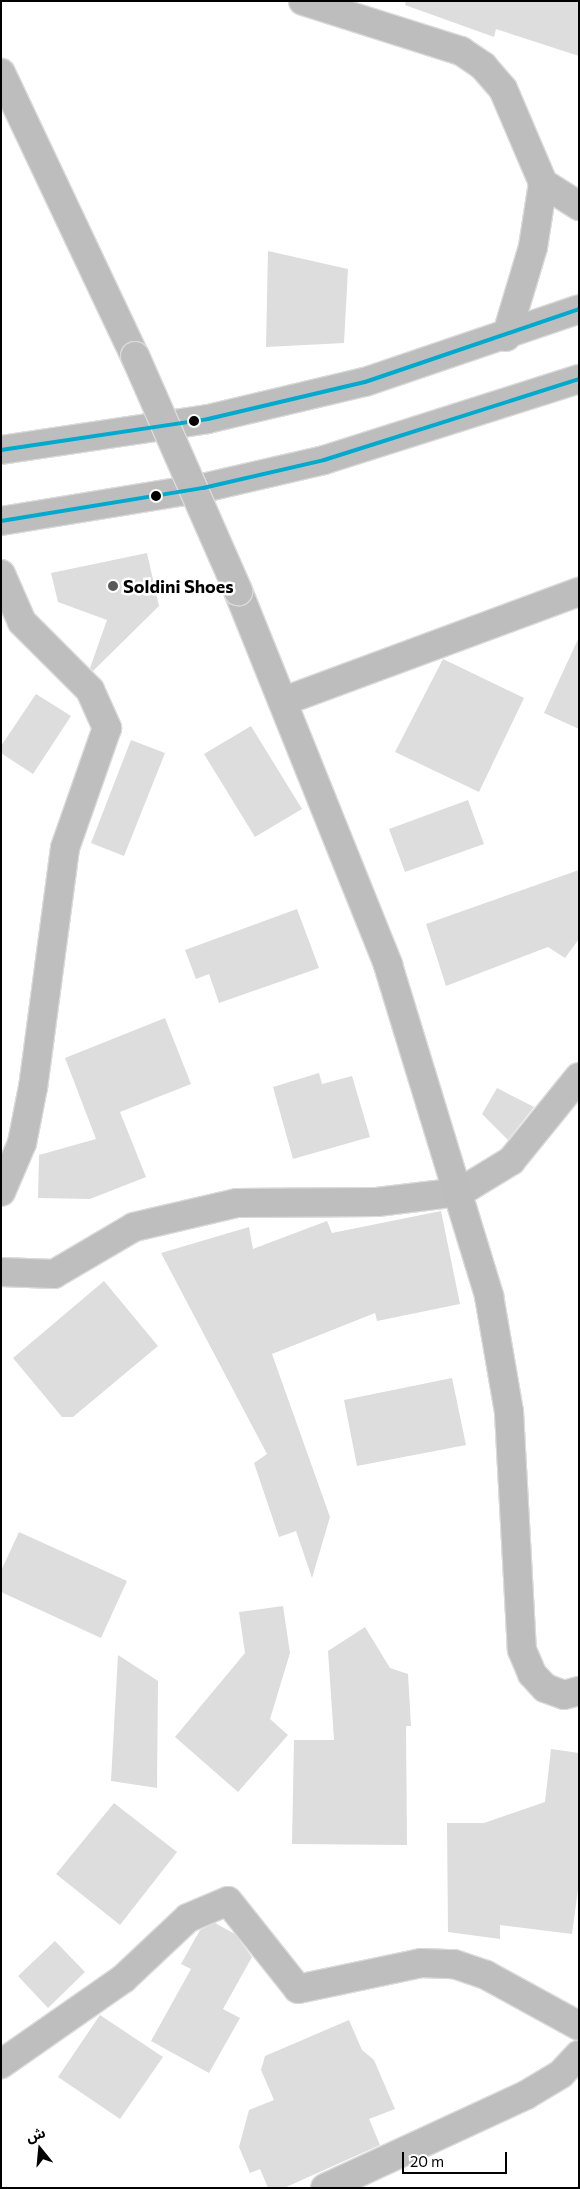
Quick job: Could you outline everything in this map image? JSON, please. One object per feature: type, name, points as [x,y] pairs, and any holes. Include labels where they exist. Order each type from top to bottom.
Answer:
[{"type":"main road","points":[[303,1],[461,51],[483,66],[503,89],[543,183],[533,247],[506,337]]},
{"type":"main road","points":[[1,73],[135,356],[238,591],[284,701],[388,965],[460,1192],[489,1296],[508,1412],[522,1650],[532,1674],[545,1688],[564,1695],[579,1691]]},
{"type":"main road","points":[[543,183],[579,206]]},
{"type":"main road","points":[[1,450],[208,419],[365,382],[506,337],[579,309]]},
{"type":"main road","points":[[1,521],[202,488],[324,460],[579,379]]},
{"type":"main road","points":[[284,701],[579,592]]},
{"type":"street","points":[[1,574],[22,622],[90,690],[106,728],[65,848],[33,1087],[22,1143],[1,1192]]},
{"type":"street","points":[[1,1272],[54,1274],[134,1227],[237,1203],[377,1202],[460,1192],[512,1161],[579,1077]]},
{"type":"street","points":[[1,2064],[123,1979],[188,1918],[228,1901],[298,1989],[421,1963],[454,1964],[486,1975],[579,2026]]},
{"type":"street","points":[[325,2188],[526,2095],[561,2074],[579,2055]]},
{"type":"building","points":[[406,1],[579,1],[579,56],[496,29],[494,37],[405,5]]},
{"type":"building","points":[[268,251],[348,269],[344,343],[266,347]]},
{"type":"building","points":[[147,553],[159,606],[93,671],[90,668],[107,620],[58,602],[51,573]]},
{"type":"building","points":[[579,637],[579,729],[544,713]]},
{"type":"building","points":[[443,659],[524,698],[479,792],[395,752]]},
{"type":"building","points":[[36,694],[71,716],[33,774],[1,753],[1,746]]},
{"type":"building","points":[[251,726],[302,809],[255,837],[204,754]]},
{"type":"building","points":[[131,740],[165,753],[124,856],[91,843]]},
{"type":"building","points":[[468,800],[484,844],[405,872],[389,829]]},
{"type":"building","points":[[579,870],[579,939],[565,958],[548,947],[446,986],[426,924]]},
{"type":"building","points":[[297,909],[319,968],[219,1003],[209,974],[196,979],[185,950]]},
{"type":"building","points":[[165,1018],[191,1084],[120,1112],[146,1177],[90,1199],[38,1198],[39,1155],[96,1139],[65,1058]]},
{"type":"building","points":[[319,1073],[322,1084],[352,1076],[370,1137],[293,1159],[273,1087]]},
{"type":"building","points":[[497,1088],[534,1107],[508,1140],[482,1114]]},
{"type":"building","points":[[441,1211],[460,1304],[377,1321],[375,1313],[272,1354],[330,1517],[312,1578],[296,1531],[279,1537],[254,1463],[267,1454],[161,1253],[249,1227],[253,1249],[327,1221],[332,1233]]},
{"type":"building","points":[[104,1281],[158,1346],[73,1417],[62,1417],[13,1358]]},
{"type":"building","points":[[452,1378],[466,1445],[357,1466],[344,1400]]},
{"type":"building","points":[[19,1532],[127,1581],[101,1638],[1,1592],[1,1571]]},
{"type":"building","points":[[283,1606],[290,1653],[270,1719],[288,1735],[238,1792],[175,1737],[245,1653],[239,1612]]},
{"type":"building","points":[[365,1627],[390,1668],[408,1674],[411,1726],[406,1726],[407,1845],[292,1844],[294,1740],[334,1740],[328,1651]]},
{"type":"building","points":[[118,1655],[158,1681],[157,1788],[111,1781]]},
{"type":"building","points":[[551,1749],[579,1753],[579,1882],[572,1934],[500,1925],[500,1939],[448,1932],[447,1823],[484,1823],[545,1802]]},
{"type":"building","points":[[114,1803],[177,1852],[120,1925],[56,1874]]},
{"type":"building","points":[[215,1923],[235,1934],[252,1957],[223,2009],[240,2018],[209,2073],[151,2041],[191,1969],[181,1964],[200,1930]]},
{"type":"building","points":[[55,1941],[85,1972],[48,2008],[18,1976]]},
{"type":"building","points":[[100,2015],[163,2057],[120,2119],[58,2077]]},
{"type":"building","points":[[349,2020],[362,2050],[374,2060],[395,2109],[369,2119],[380,2145],[284,2188],[268,2188],[260,2169],[250,2173],[239,2147],[249,2110],[274,2100],[261,2070],[265,2056]]},
{"type":"transit line","points":[[1,450],[208,419],[365,382],[579,309]]},
{"type":"transit line","points":[[1,521],[203,488],[324,460],[579,379]]},
{"type":"place","name":"Soldini Shoes","points":[[113,586]]}]
